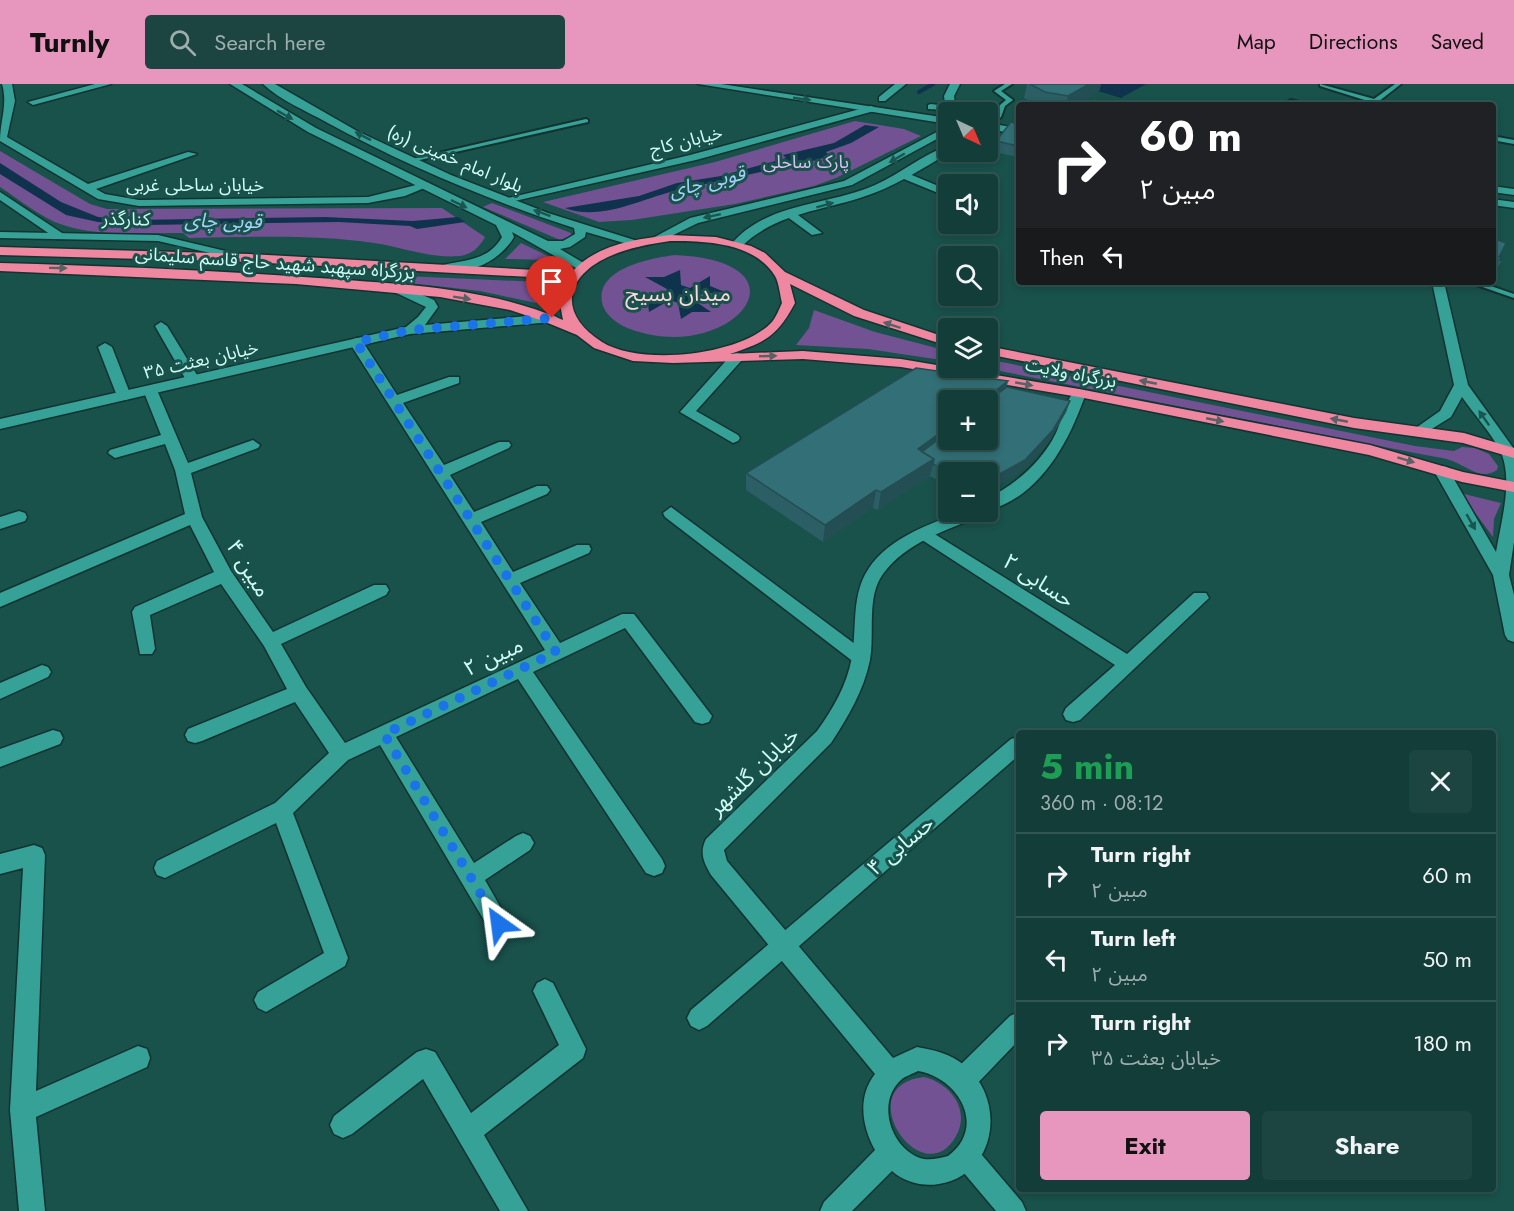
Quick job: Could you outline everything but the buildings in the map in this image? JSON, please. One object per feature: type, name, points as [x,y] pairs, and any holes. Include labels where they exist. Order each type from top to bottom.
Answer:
[{"type":"highway","points":[[781,275],[787,288],[787,301],[782,314],[772,327],[737,348],[688,359],[654,360],[621,354],[594,343],[577,331],[569,320],[564,302],[569,284],[579,272],[607,253],[655,240],[703,239],[736,246],[763,258],[781,275],[858,313],[938,339]]},
{"type":"highway","name":"بزرگراه سپهبد شهید حاج قاسم سلیمانی","points":[[0,251],[249,258],[579,272]]},
{"type":"highway","points":[[390,287],[384,279],[400,265]]},
{"type":"highway","name":"بزرگراه سپهبد شهید حاج قاسم سلیمانی","points":[[0,267],[133,270],[390,287],[469,299],[552,318],[577,331]]},
{"type":"highway","name":"بزرگراه ولایت","points":[[998,352],[1354,423],[1464,438],[1512,451]]},
{"type":"highway","name":"بزرگراه ولایت","points":[[688,359],[803,355],[872,359],[1079,393],[1370,450],[1442,471],[1514,487]]},
{"type":"street","name":"خیابان ساحلی غربی","points":[[7,84],[12,104],[2,131],[2,138],[113,201],[139,203],[368,200],[393,196],[424,186]]},
{"type":"street","points":[[33,102],[106,84]]},
{"type":"street","name":"بلوار امام خمینی (ره)","points":[[236,84],[312,130],[546,245],[579,272]]},
{"type":"street","name":"بلوار امام خمینی (ره)","points":[[268,84],[293,100],[411,160],[506,200],[579,226],[638,243]]},
{"type":"street","points":[[703,84],[835,104],[871,103],[882,99],[901,84]]},
{"type":"street","points":[[950,102],[949,96],[955,84]]},
{"type":"street","points":[[882,99],[894,101]]},
{"type":"street","points":[[871,103],[938,125]]},
{"type":"street","name":"خیابان کاج","points":[[506,200],[692,158],[829,120],[871,103]]},
{"type":"street","points":[[829,120],[838,110],[835,104]]},
{"type":"street","points":[[917,104],[938,108]]},
{"type":"street","points":[[998,117],[1016,120]]},
{"type":"street","points":[[998,129],[1016,131]]},
{"type":"street","points":[[655,240],[694,220],[807,195],[848,183],[938,133]]},
{"type":"street","points":[[87,188],[192,154]]},
{"type":"street","points":[[736,246],[743,236],[757,225],[858,195],[903,175],[938,154]]},
{"type":"street","points":[[903,175],[938,190]]},
{"type":"street","points":[[1496,190],[1514,192]]},
{"type":"street","points":[[0,195],[61,237]]},
{"type":"street","points":[[1496,203],[1514,205]]},
{"type":"street","points":[[790,214],[816,233]]},
{"type":"street","points":[[447,268],[481,261],[496,253],[508,237],[502,225]]},
{"type":"street","points":[[546,245],[558,246],[573,242],[581,235],[579,226]]},
{"type":"street","name":"کنارگذر","points":[[0,235],[158,238],[249,258]]},
{"type":"street","points":[[1439,285],[1461,385],[1512,451],[1514,487],[1501,575]]},
{"type":"street","points":[[390,287],[430,303],[432,308],[423,320],[410,330]]},
{"type":"street","name":"خیابان بعثت ۳۵","points":[[0,424],[410,330],[552,318]]},
{"type":"street","points":[[161,326],[193,380]]},
{"type":"street","name":"مبین ۲","points":[[165,868],[282,810],[341,754],[556,652],[356,342]]},
{"type":"street","points":[[105,346],[124,396]]},
{"type":"street","points":[[733,438],[687,412],[737,357]]},
{"type":"street","points":[[394,401],[454,380]]},
{"type":"street","points":[[1418,432],[1446,414],[1461,385]]},
{"type":"street","name":"مبین ۴","points":[[150,390],[183,470],[194,517],[224,575],[270,642],[299,692],[341,754]]},
{"type":"street","points":[[998,500],[1027,483],[1043,468],[1060,443],[1079,393]]},
{"type":"street","points":[[115,453],[171,437]]},
{"type":"street","points":[[183,470],[253,445]]},
{"type":"street","points":[[440,473],[504,445]]},
{"type":"street","points":[[1442,471],[1501,575],[1514,635]]},
{"type":"street","points":[[471,520],[542,490]]},
{"type":"street","points":[[671,513],[861,658]]},
{"type":"street","points":[[0,523],[19,517]]},
{"type":"street","points":[[0,600],[194,517]]},
{"type":"street","name":"خیابان گلشهر","points":[[889,1072],[719,868],[713,858],[713,846],[824,737],[850,696],[861,658],[869,582],[883,562],[925,534],[953,522]]},
{"type":"street","name":"حسابی ۲","points":[[925,534],[1128,664]]},
{"type":"street","points":[[510,580],[583,549]]},
{"type":"street","points":[[146,650],[141,612],[224,575]]},
{"type":"street","points":[[270,642],[380,590]]},
{"type":"street","points":[[1073,714],[1200,598]]},
{"type":"street","points":[[556,652],[628,619],[702,716]]},
{"type":"street","points":[[521,669],[654,866]]},
{"type":"street","points":[[0,691],[42,672]]},
{"type":"street","points":[[195,735],[299,692]]},
{"type":"street","points":[[384,734],[499,924]]},
{"type":"street","points":[[0,758],[53,738]]},
{"type":"street","name":"حسابی ۴","points":[[699,1018],[1016,747]]},
{"type":"street","points":[[266,1000],[337,958],[282,810]]},
{"type":"street","points":[[471,878],[523,843]]},
{"type":"street","points":[[0,864],[34,855],[23,1110],[32,1211]]},
{"type":"street","points":[[468,1132],[574,1049],[545,991]]},
{"type":"street","points":[[963,1080],[1016,1026]]},
{"type":"street","points":[[23,1110],[138,1058]]},
{"type":"street","points":[[917,1059],[934,1060],[950,1067],[963,1080],[973,1094],[979,1127],[975,1143],[967,1157],[954,1168],[939,1173],[913,1169],[891,1153],[881,1137],[875,1120],[875,1102],[879,1085],[889,1072],[902,1063],[917,1059]]},
{"type":"street","points":[[343,1125],[426,1061],[515,1211]]},
{"type":"street","points":[[832,1211],[891,1153]]},
{"type":"street","points":[[967,1157],[1013,1211]]},
{"type":"lane","points":[[998,117],[1003,105],[1010,100],[997,91],[1009,84]]},
{"type":"lane","points":[[1373,102],[1395,85]]},
{"type":"lane","points":[[1322,86],[1369,102]]},
{"type":"lane","points":[[411,160],[586,121]]},
{"type":"lane","points":[[1496,139],[1514,142]]},
{"type":"lane","points":[[1481,285],[1514,296]]},
{"type":"green space","name":"پارک ساحلی","points":[[855,121],[904,129],[921,136],[836,178],[814,186],[735,204],[632,220],[599,222],[543,202],[715,162]]},
{"type":"green space","points":[[0,151],[90,204],[107,209],[442,208],[485,237],[472,252],[460,256],[449,256],[374,243],[328,238],[189,238],[183,233],[123,234],[77,229],[47,218],[0,187]]},
{"type":"green space","points":[[492,203],[571,233],[571,236],[560,240],[483,207]]},
{"type":"green space","points":[[521,243],[550,257],[551,260],[505,259]]},
{"type":"green space","name":"میدان بسیج","points":[[675,255],[718,262],[742,275],[750,291],[744,308],[726,324],[699,334],[667,337],[630,329],[609,315],[603,307],[602,290],[616,273],[640,262]]},
{"type":"green space","points":[[405,276],[540,282],[541,300],[536,303],[480,291],[401,282],[400,279]]},
{"type":"green space","points":[[814,310],[875,332],[938,348],[938,360],[868,349],[796,345],[809,328]]},
{"type":"green space","points":[[998,361],[1415,446],[1454,451],[1462,447],[1475,448],[1489,454],[1498,466],[1497,470],[1492,473],[1482,474],[1442,458],[998,371]]},
{"type":"green space","points":[[1462,495],[1501,503],[1494,519],[1493,537]]},
{"type":"green space","points":[[924,1077],[950,1091],[959,1107],[960,1126],[956,1136],[942,1151],[926,1153],[911,1146],[899,1132],[892,1115],[892,1098],[902,1085]]},
{"type":"water","points":[[1075,84],[1146,84],[1121,98]]},
{"type":"water","name":"قوبی چای","points":[[865,125],[879,127],[851,143],[826,152],[830,156],[799,165],[796,163],[678,190],[607,211],[578,212],[565,208],[639,196],[677,183],[721,176],[786,158],[783,155],[834,143]]},
{"type":"water","name":"قوبی چای","points":[[0,163],[61,202],[98,217],[134,220],[325,217],[413,221],[458,217],[465,222],[417,229],[410,226],[339,222],[145,225],[98,222],[66,215],[0,174]]},
{"type":"water","points":[[680,270],[681,285],[690,288],[710,276],[710,286],[725,292],[694,295],[692,299],[711,312],[692,312],[681,319],[678,303],[670,300],[649,312],[648,304],[634,295],[665,293],[667,289],[645,277],[664,277]]},
{"type":"waterway","name":"قوبی چای","points":[[919,92],[933,84]]},
{"type":"district","name":"میدان بسیج","points":[[678,293]]},
{"type":"route","points":[[499,924],[384,734],[556,652],[356,342],[410,330],[552,318]]}]
